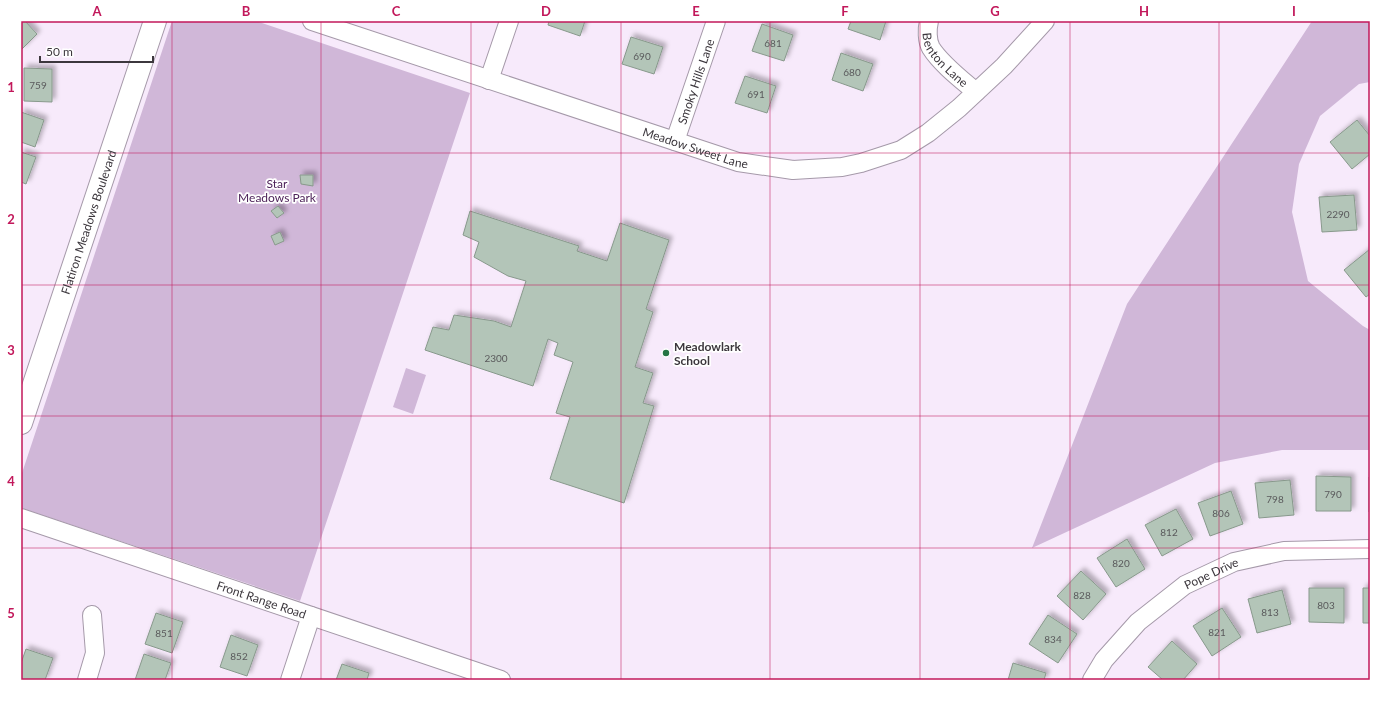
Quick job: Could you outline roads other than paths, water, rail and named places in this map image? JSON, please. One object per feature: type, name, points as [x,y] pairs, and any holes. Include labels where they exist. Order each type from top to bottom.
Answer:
[{"type":"street","name":"Flatiron Meadows Boulevard","points":[[21,423],[155,21]]},
{"type":"street","name":"Meadow Sweet Lane","points":[[312,21],[738,162],[793,170],[861,163],[901,150],[928,133],[976,92],[1004,66],[1045,21]]},
{"type":"street","points":[[489,80],[509,21]]},
{"type":"street","name":"Smoky Hills Lane","points":[[675,142],[716,21]]},
{"type":"street","name":"Benton Lane","points":[[930,21],[927,29],[931,48],[948,68],[976,92]]},
{"type":"street","name":"Front Range Road","points":[[21,518],[501,680]]},
{"type":"street","name":"Pope Drive","points":[[1092,680],[1104,660],[1138,622],[1185,585],[1234,562],[1284,551],[1370,549]]},
{"type":"street","points":[[86,680],[95,653],[92,615]]},
{"type":"street","points":[[290,680],[311,616]]},
{"type":"place","name":"Meadowlark School","points":[[666,353]]},
{"type":"park label","name":"Star Meadows Park","points":[[277,190]]}]
